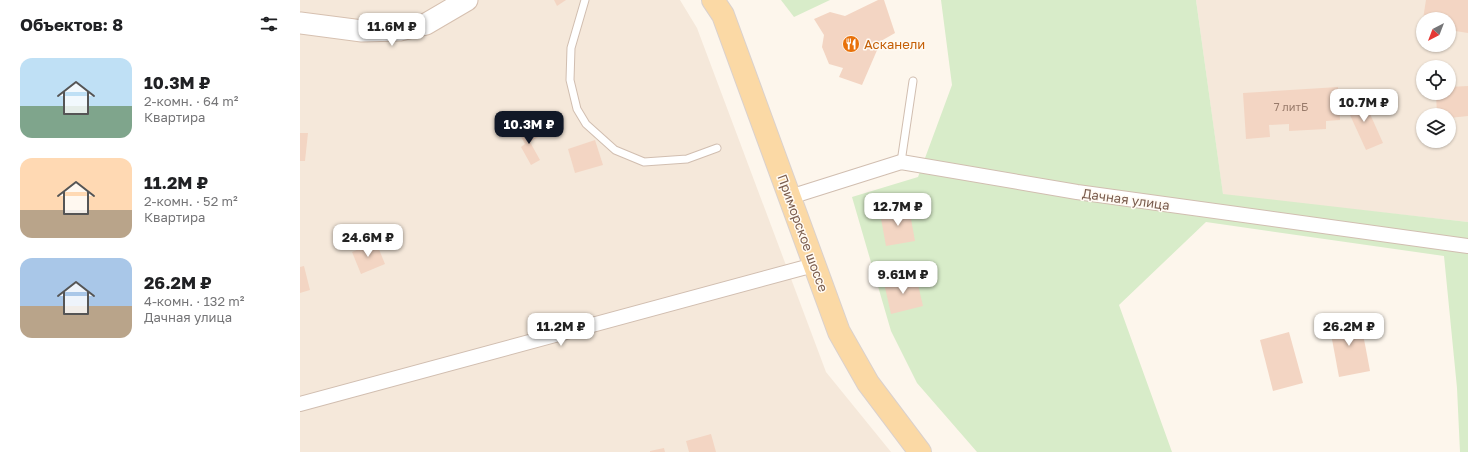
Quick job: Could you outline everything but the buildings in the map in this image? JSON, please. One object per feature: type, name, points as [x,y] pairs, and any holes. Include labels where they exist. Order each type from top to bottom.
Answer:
[{"type":"main road","name":"Приморское шоссе","points":[[713,0],[723,16],[839,332],[868,383],[920,452]]},
{"type":"street","points":[[300,23],[362,31],[400,30],[426,24],[467,0]]},
{"type":"street","name":"Дачная улица","points":[[790,197],[901,162],[1077,192],[1468,246]]},
{"type":"street","points":[[300,404],[814,265]]},
{"type":"lane","points":[[585,0],[571,48],[570,80],[577,109],[586,124],[615,150],[644,162],[687,159],[716,148]]},
{"type":"lane","points":[[901,162],[914,81]]},
{"type":"shaded area","points":[[300,0],[680,0],[697,28],[826,372],[891,452],[300,452]]},
{"type":"shaded area","points":[[1196,0],[1468,0],[1468,222],[1223,195]]},
{"type":"green space","points":[[781,0],[830,0],[794,17]]},
{"type":"green space","points":[[941,0],[1196,0],[1223,194],[1468,222],[1468,452],[1460,452],[1457,388],[1444,256],[1206,222],[1119,305],[1172,452],[977,452],[917,383],[891,331],[852,197],[918,177],[952,85]]},
{"type":"place","name":"Асканели","points":[[851,44]]}]
